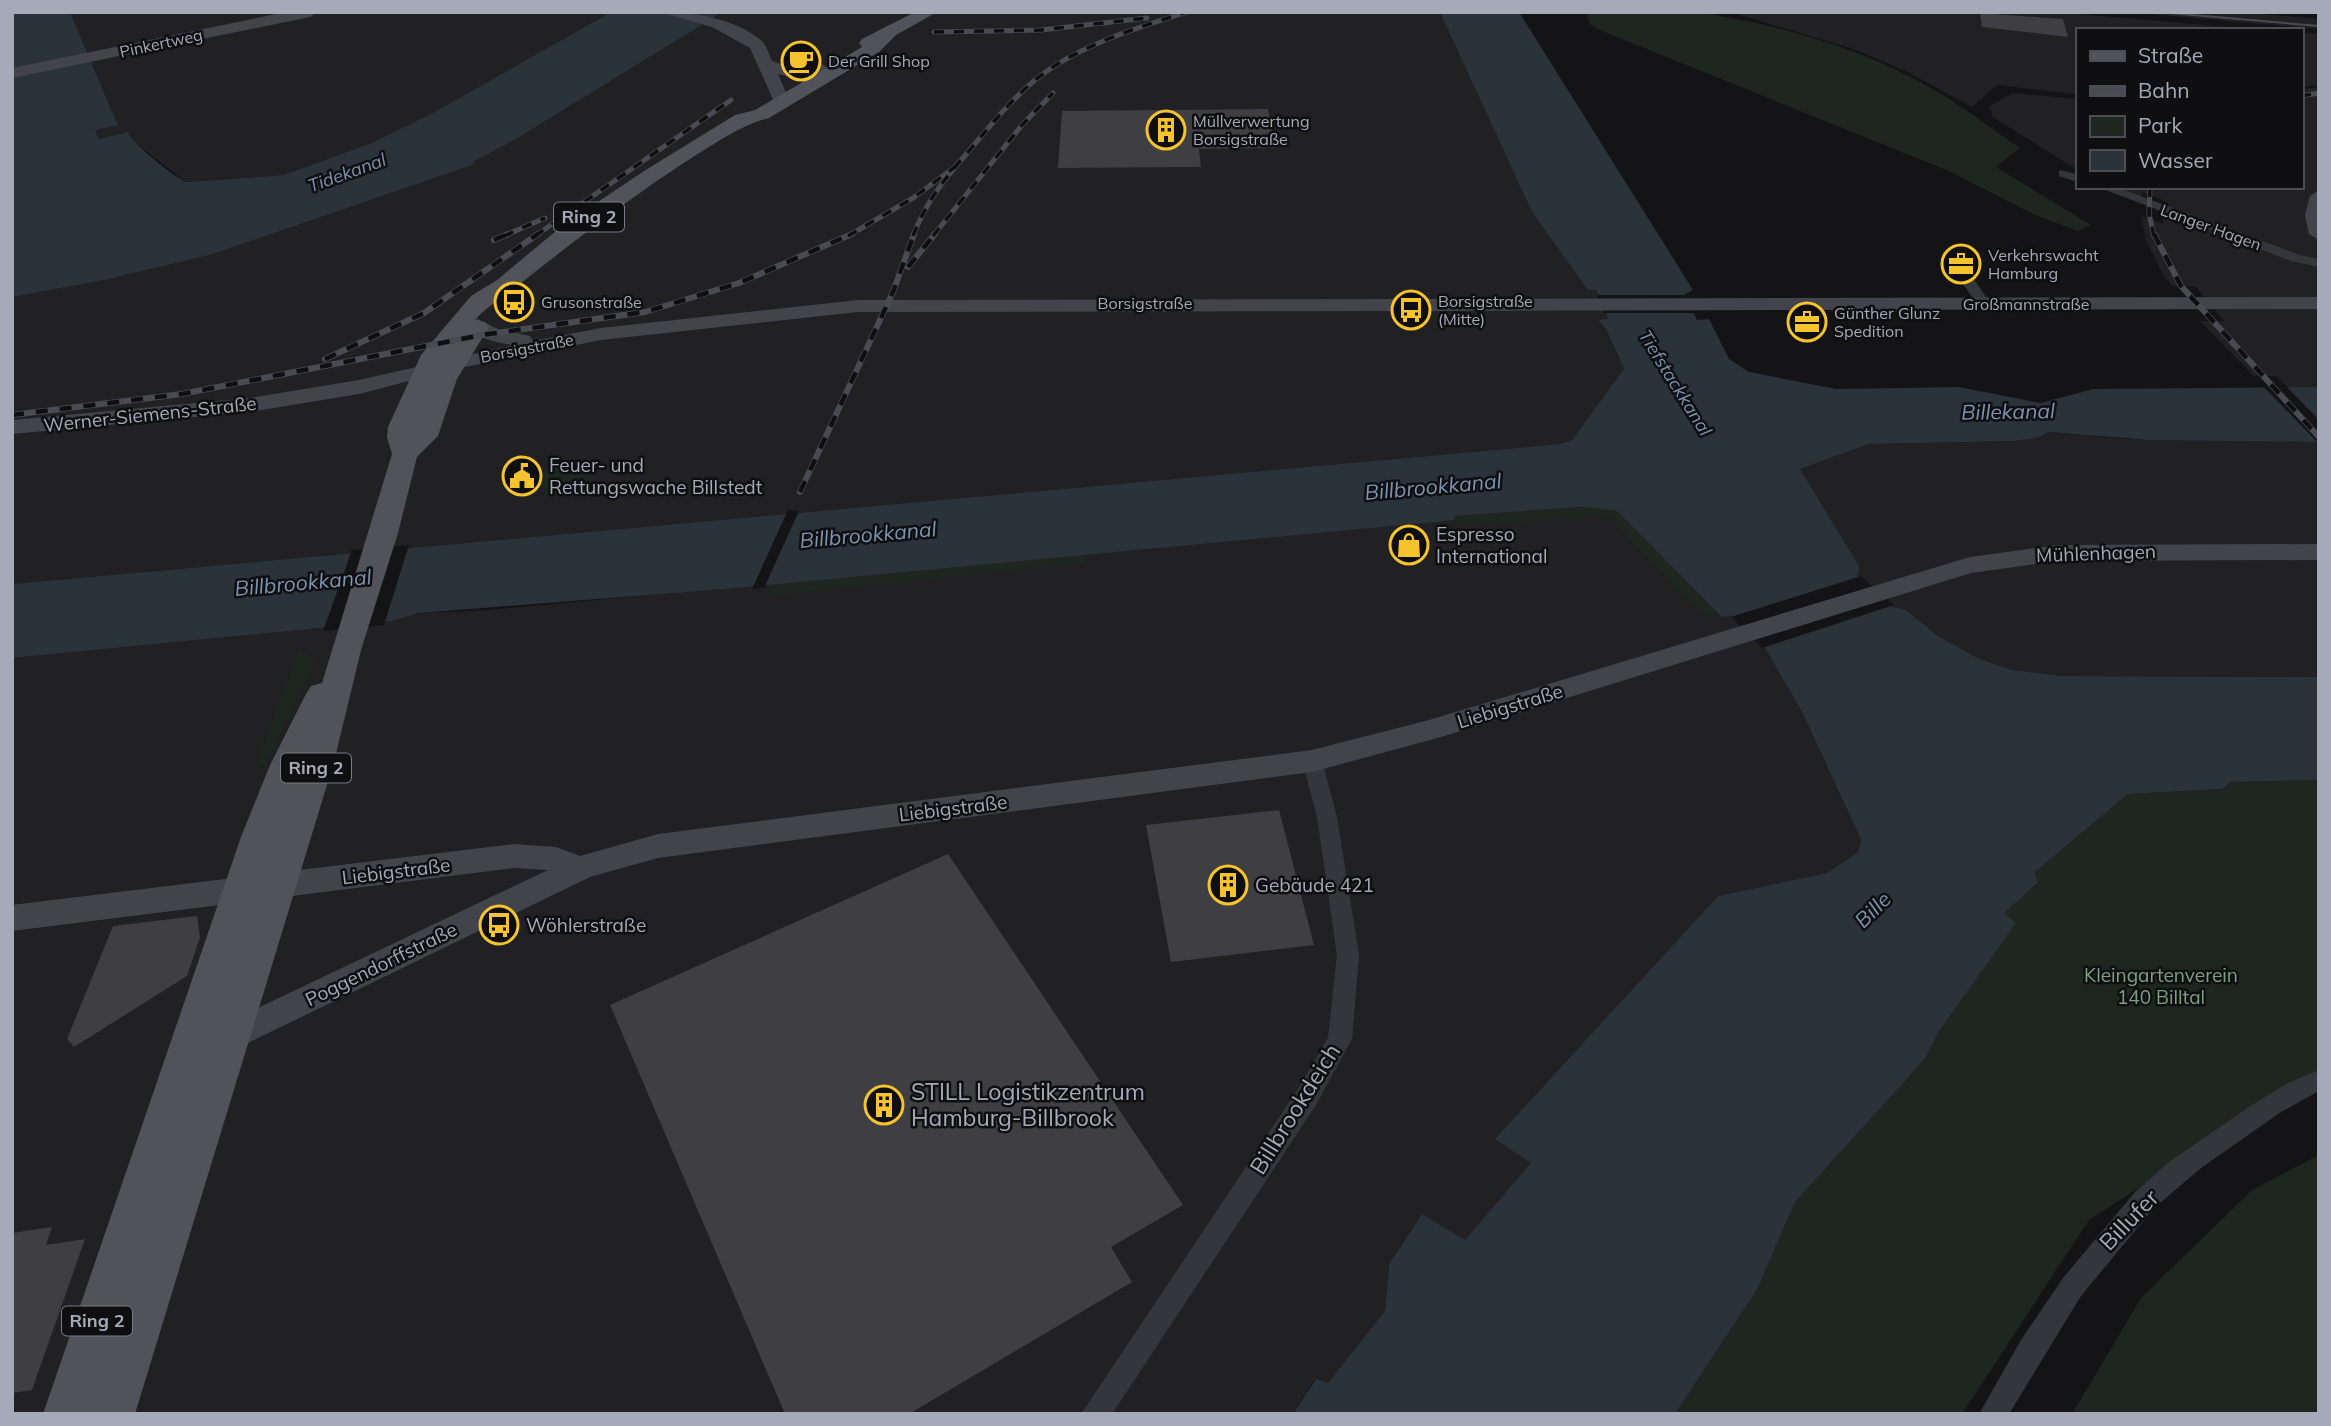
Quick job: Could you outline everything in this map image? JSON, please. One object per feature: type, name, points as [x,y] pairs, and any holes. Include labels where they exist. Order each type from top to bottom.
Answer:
[{"type":"main road","name":"Ring 2","points":[[112,1414],[318,762],[346,650],[384,533],[405,454],[400,437],[409,405],[443,359],[479,301],[505,285],[570,230],[742,119],[762,114],[768,95],[888,36],[929,12]]},
{"type":"main road","name":"Ring 2","points":[[768,95],[873,48],[888,36]]},
{"type":"main road","name":"Ring 2","points":[[405,454],[425,436],[443,359],[478,325],[498,301],[505,285]]},
{"type":"main road","name":"Ring 2","points":[[66,1414],[240,890],[285,765],[346,650]]},
{"type":"street","name":"Pinkertweg","points":[[12,73],[310,12]]},
{"type":"street","points":[[667,12],[718,24],[758,45],[764,64],[771,74],[768,95]]},
{"type":"street","points":[[764,64],[789,72],[820,68]]},
{"type":"street","points":[[2063,173],[2076,178]]},
{"type":"street","name":"Langer Hagen","points":[[2109,189],[2297,258],[2319,263]]},
{"type":"street","points":[[2319,196],[2314,215],[2319,234]]},
{"type":"street","points":[[1968,281],[1984,304]]},
{"type":"street","name":"Großmannstraße","points":[[1690,304],[2319,303]]},
{"type":"street","name":"Borsigstraße","points":[[443,359],[523,340],[858,306],[1690,304]]},
{"type":"street","points":[[478,325],[494,336],[523,340]]},
{"type":"street","name":"Borsigstraße","points":[[443,359],[601,334]]},
{"type":"street","name":"Werner-Siemens-Straße","points":[[12,427],[188,412],[359,387],[443,359]]},
{"type":"street","name":"Werner-Siemens-Straße","points":[[287,398],[443,359]]},
{"type":"street","points":[[359,387],[388,391],[409,405]]},
{"type":"street","name":"Mühlenhagen","points":[[1879,592],[1970,565],[2028,555],[2087,551],[2319,552]]},
{"type":"street","name":"Liebigstraße","points":[[12,918],[514,856],[556,859],[579,869],[618,855],[658,846],[1312,761],[1421,733],[1879,592]]},
{"type":"street","name":"Billbrookdeich","points":[[1095,1414],[1307,1097],[1340,1038],[1348,955],[1327,817],[1312,761]]},
{"type":"street","name":"Poggendorffstraße","points":[[184,1059],[579,869]]},
{"type":"street","name":"Billufer","points":[[1993,1414],[2025,1358],[2084,1267],[2171,1176],[2247,1121],[2300,1087],[2319,1080]]},
{"type":"shaded area","points":[[70,12],[611,12],[431,114],[371,143],[284,175],[186,182],[129,138],[99,139],[95,130],[118,124]]},
{"type":"shaded area","points":[[723,12],[1440,12],[1596,290],[1608,320],[1599,320],[1606,329],[1624,370],[1572,440],[1560,444],[12,584],[12,297],[100,281],[210,255],[474,164],[472,162],[521,136]]},
{"type":"shaded area","points":[[1730,12],[2054,12],[2240,28],[2076,28],[2076,94],[1997,85],[1972,107],[1906,71],[1854,49]]},
{"type":"shaded area","points":[[2125,12],[2239,12],[2319,19],[2319,29]]},
{"type":"shaded area","points":[[2303,33],[2319,34],[2319,85],[2303,87]]},
{"type":"shaded area","points":[[2319,87],[2319,387],[2287,387],[2276,376],[2254,376],[2200,321],[2224,321],[2196,287],[2172,286],[2163,274],[2146,240],[2141,216],[2163,224],[2163,200],[2142,192],[2142,198],[2120,189],[2303,189],[2303,89]]},
{"type":"shaded area","points":[[2013,93],[2076,99],[2076,169],[1993,117],[1989,106]]},
{"type":"shaded area","points":[[2048,432],[2126,439],[2319,442],[2319,677],[2063,676],[2012,670],[1980,659],[1938,636],[1905,609],[1892,607],[1857,576],[1800,469],[1869,444],[2015,441],[2039,437]]},
{"type":"shaded area","points":[[1617,511],[1722,616],[1732,616],[1765,648],[1802,712],[1861,841],[1858,852],[1827,873],[1718,896],[1496,1139],[1532,1163],[1465,1241],[1422,1214],[1389,1264],[1385,1311],[1328,1384],[1315,1379],[1293,1414],[12,1414],[12,658],[392,621],[419,613],[479,611],[1455,519]]},
{"type":"green space","points":[[1697,12],[1790,31],[1820,40],[1880,62],[1936,91],[2020,148],[1996,167],[2091,225],[2078,231],[2035,215],[1949,171],[1602,31],[1590,24],[1586,13]]},
{"type":"green space","points":[[595,464],[591,485],[537,489],[542,469]]},
{"type":"green space","points":[[1581,507],[1617,511],[1718,612],[1703,617],[1608,516],[1458,526],[1453,516]]},
{"type":"green space","points":[[1085,555],[1086,563],[770,596],[766,584]]},
{"type":"green space","points":[[299,649],[316,660],[265,766],[255,767]]},
{"type":"green space","name":"Kleingartenverein 140 Billtal","points":[[2319,780],[2319,1075],[2306,1080],[2089,1220],[1962,1414],[1675,1414],[1757,1290],[1795,1202],[1925,1059],[1939,1031],[2015,923],[2003,913],[2038,884],[2035,872],[2128,794],[2223,789],[2230,782]]},
{"type":"green space","points":[[2319,1155],[2319,1414],[2072,1414],[2141,1298],[2252,1190]]},
{"type":"water","name":"Tidekanal","points":[[12,12],[70,12],[118,125],[95,130],[99,139],[128,132],[145,151],[186,182],[284,175],[371,143],[431,114],[611,12],[723,12],[521,136],[473,162],[475,164],[210,255],[100,281],[12,297]]},
{"type":"water","points":[[1440,12],[1519,12],[1693,290],[1685,294],[1697,320],[1709,319],[1729,359],[1749,372],[1836,389],[1959,387],[2041,403],[2093,389],[2319,387],[2319,442],[2150,440],[2048,432],[2040,437],[2015,441],[1869,444],[1800,469],[1859,566],[1858,576],[1892,607],[1905,609],[1938,636],[1980,659],[2012,670],[2063,676],[2319,677],[2319,780],[2230,782],[2223,789],[2128,794],[2035,872],[2038,883],[2004,913],[2016,923],[1939,1031],[1925,1059],[1795,1202],[1757,1290],[1675,1414],[1293,1414],[1316,1379],[1328,1383],[1385,1311],[1389,1264],[1422,1214],[1465,1240],[1531,1163],[1495,1139],[1718,896],[1827,873],[1858,852],[1861,840],[1802,712],[1765,648],[1732,616],[1722,617],[1617,511],[1581,507],[1454,516],[1455,520],[725,589],[419,613],[392,621],[12,658],[12,584],[1560,444],[1572,440],[1624,369],[1606,329],[1598,320],[1608,319],[1596,290],[1588,290],[1532,212]]},
{"type":"pier","points":[[1597,295],[1686,295],[1695,313],[1604,313]]},
{"type":"pier","points":[[2261,384],[2284,384],[2319,420],[2319,444]]},
{"type":"pier","points":[[788,510],[799,511],[764,588],[752,589]]},
{"type":"pier","points":[[409,545],[384,625],[323,631],[352,550]]},
{"type":"pier","points":[[1861,576],[1894,605],[1762,648],[1731,617]]},
{"type":"building","points":[[1980,13],[2063,19],[2068,37],[1982,27]]},
{"type":"building","name":"Müllverwertung Borsigstraße","points":[[1268,109],[1275,148],[1199,149],[1201,167],[1058,168],[1062,111]]},
{"type":"building","name":"Gebäude 421","points":[[1279,810],[1314,945],[1171,962],[1146,825]]},
{"type":"building","name":"STILL Logistikzentrum Hamburg-Billbrook","points":[[948,854],[1183,1205],[1111,1247],[1132,1282],[909,1414],[785,1414],[610,1005]]},
{"type":"building","points":[[197,916],[200,937],[187,976],[74,1047],[67,1039],[113,926]]},
{"type":"building","points":[[52,1227],[46,1245],[85,1239],[32,1390],[12,1393],[12,1233]]},
{"type":"tram line","points":[[2158,12],[2319,26]]},
{"type":"railway","points":[[913,236],[930,201],[944,181],[1000,114],[1035,80],[1069,57],[1088,48],[1187,12]]},
{"type":"railway","points":[[934,32],[1041,30],[1147,18]]},
{"type":"railway","points":[[933,236],[1022,125],[1053,93]]},
{"type":"railway","points":[[2303,96],[2319,93]]},
{"type":"railway","points":[[535,236],[731,100]]},
{"type":"railway","points":[[850,235],[913,198],[955,167]]},
{"type":"railway","points":[[2150,189],[2149,214],[2154,236]]},
{"type":"railway","points":[[504,236],[545,218]]},
{"type":"railway","points":[[494,240],[508,234]]},
{"type":"railway","points":[[325,359],[424,313],[538,234]]},
{"type":"railway","points":[[800,492],[893,292],[914,234]]},
{"type":"railway","points":[[908,267],[935,234]]},
{"type":"railway","points":[[2154,234],[2181,286],[2319,437]]},
{"type":"railway","points":[[12,415],[182,394],[482,335],[645,312],[739,283],[850,235]]},
{"type":"place","name":"Der Grill Shop","points":[[801,61]]},
{"type":"place","name":"Müllverwertung Borsigstraße","points":[[1166,130]]},
{"type":"place","name":"Verkehrswacht Hamburg","points":[[1961,264]]},
{"type":"place","name":"Grusonstraße","points":[[514,302]]},
{"type":"place","name":"Borsigstraße (Mitte)","points":[[1411,310]]},
{"type":"place","name":"Günther Glunz Spedition","points":[[1807,322]]},
{"type":"place","name":"Feuer- und Rettungswache Billstedt","points":[[522,476]]},
{"type":"place","name":"Espresso International","points":[[1409,545]]},
{"type":"place","name":"Gebäude 421","points":[[1228,885]]},
{"type":"place","name":"Wöhlerstraße","points":[[499,925]]},
{"type":"place","name":"STILL Logistikzentrum Hamburg-Billbrook","points":[[884,1105]]},
{"type":"water label","name":"Tiefstackkanal","points":[[1675,383]]},
{"type":"water label","name":"Billekanal","points":[[2008,412]]},
{"type":"water label","name":"Billbrookkanal","points":[[1433,487]]},
{"type":"water label","name":"Billbrookkanal","points":[[868,535]]},
{"type":"water label","name":"Billbrookkanal","points":[[303,583]]},
{"type":"water label","name":"Bille","points":[[1873,910]]}]
